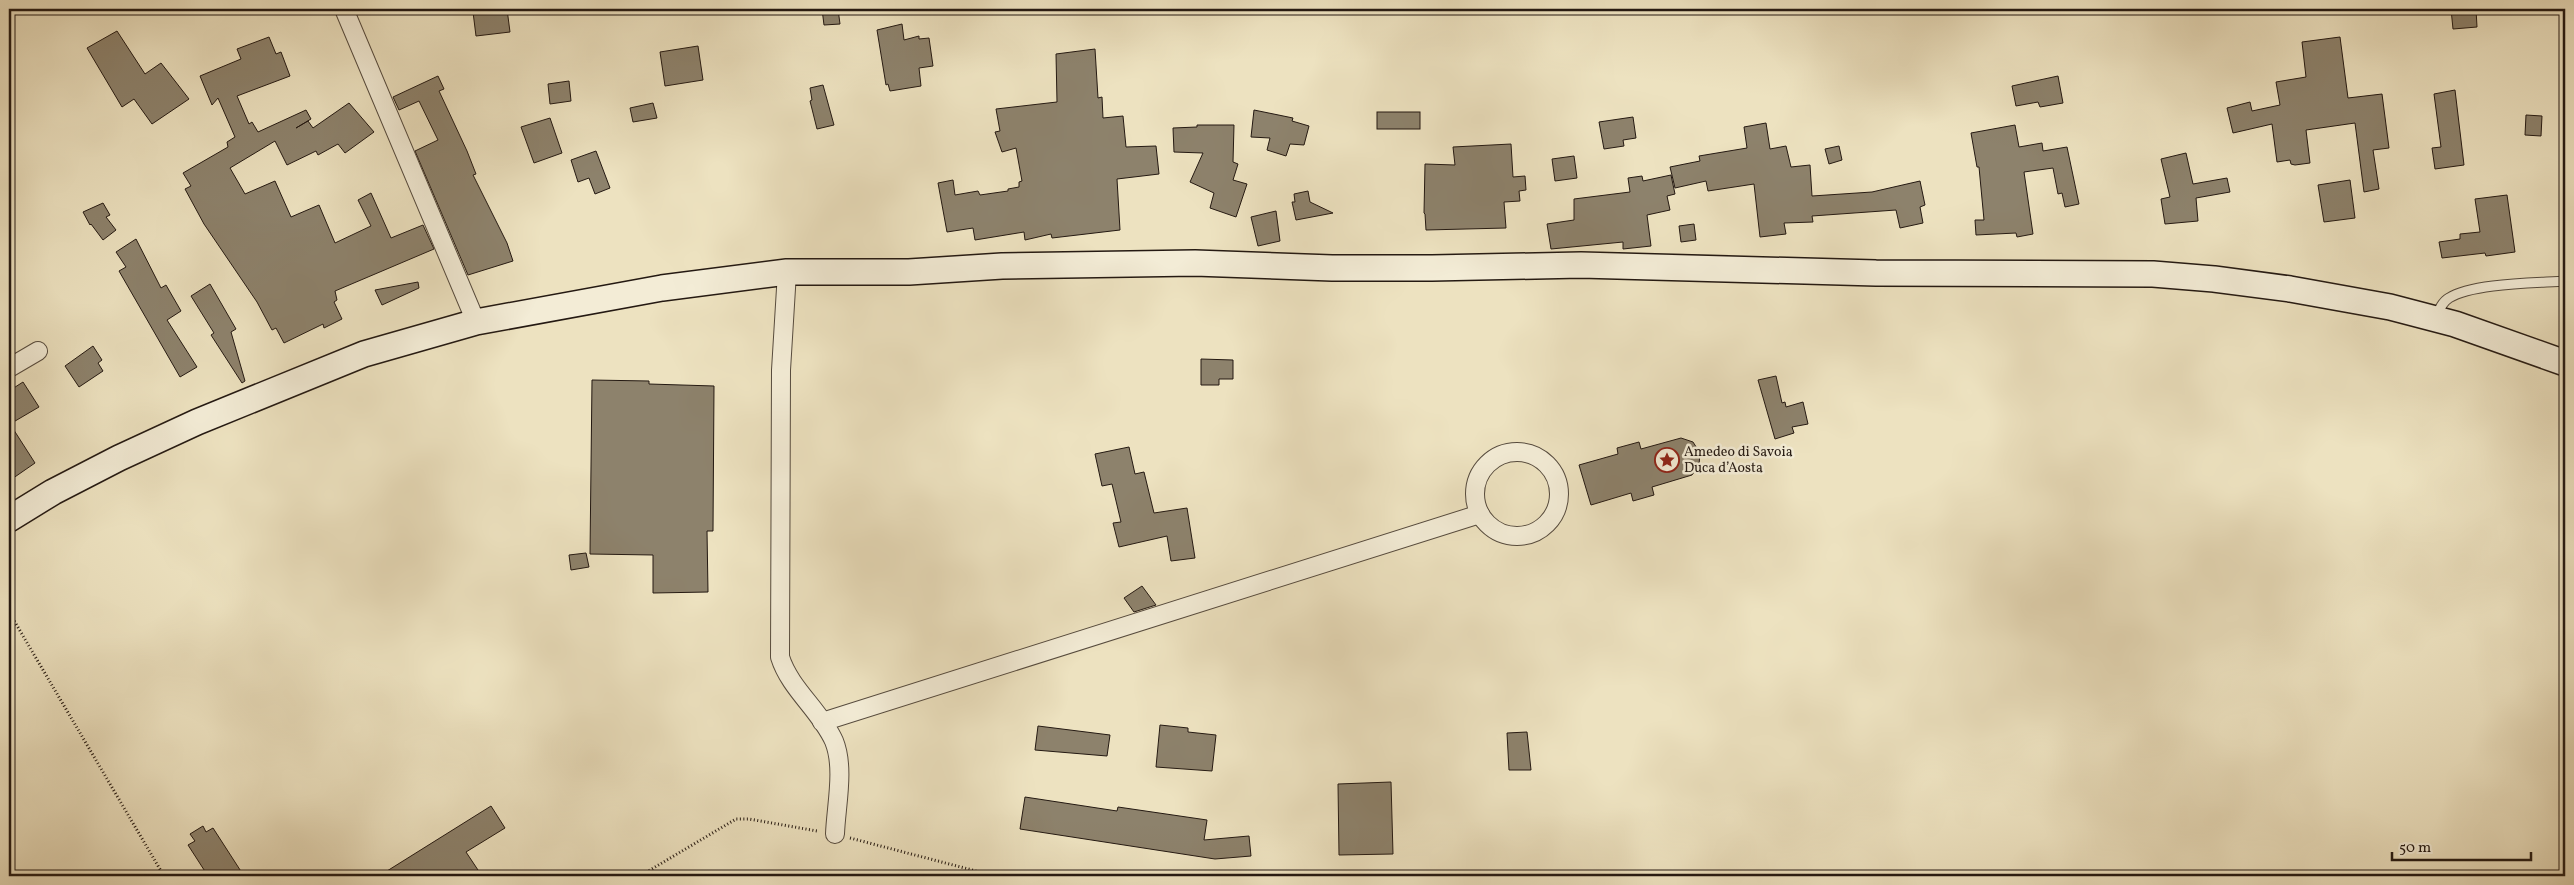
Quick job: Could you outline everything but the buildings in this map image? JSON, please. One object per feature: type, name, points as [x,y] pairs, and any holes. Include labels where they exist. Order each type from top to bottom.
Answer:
[{"type":"street","points":[[344,9],[476,322]]},
{"type":"street","points":[[9,519],[102,467],[197,422],[364,354],[476,322],[662,288],[787,272],[909,272],[1002,266],[1195,263],[1332,268],[1581,265],[1876,273],[2154,274],[2214,279],[2290,289],[2390,308],[2455,324],[2565,363]]},
{"type":"street","points":[[787,272],[781,370],[780,656],[788,677],[834,741],[838,757],[835,834]]},
{"type":"street","points":[[9,368],[38,352]]},
{"type":"street","points":[[1515,452],[1529,454],[1542,459],[1552,469],[1558,481],[1559,502],[1551,520],[1540,529],[1528,535],[1507,534],[1488,525],[1480,514],[1475,500],[1475,486],[1480,474],[1489,462],[1501,455],[1515,452]]},
{"type":"street","points":[[822,722],[1480,514]]},
{"type":"lane","points":[[2435,319],[2441,306],[2448,298],[2460,292],[2565,281]]},
{"type":"path","points":[[9,612],[164,876]]},
{"type":"path","points":[[640,876],[736,819],[749,819],[835,834],[995,876]]},
{"type":"place","name":"Amedeo di Savoia Duca d’Aosta","points":[[1667,460]]}]
